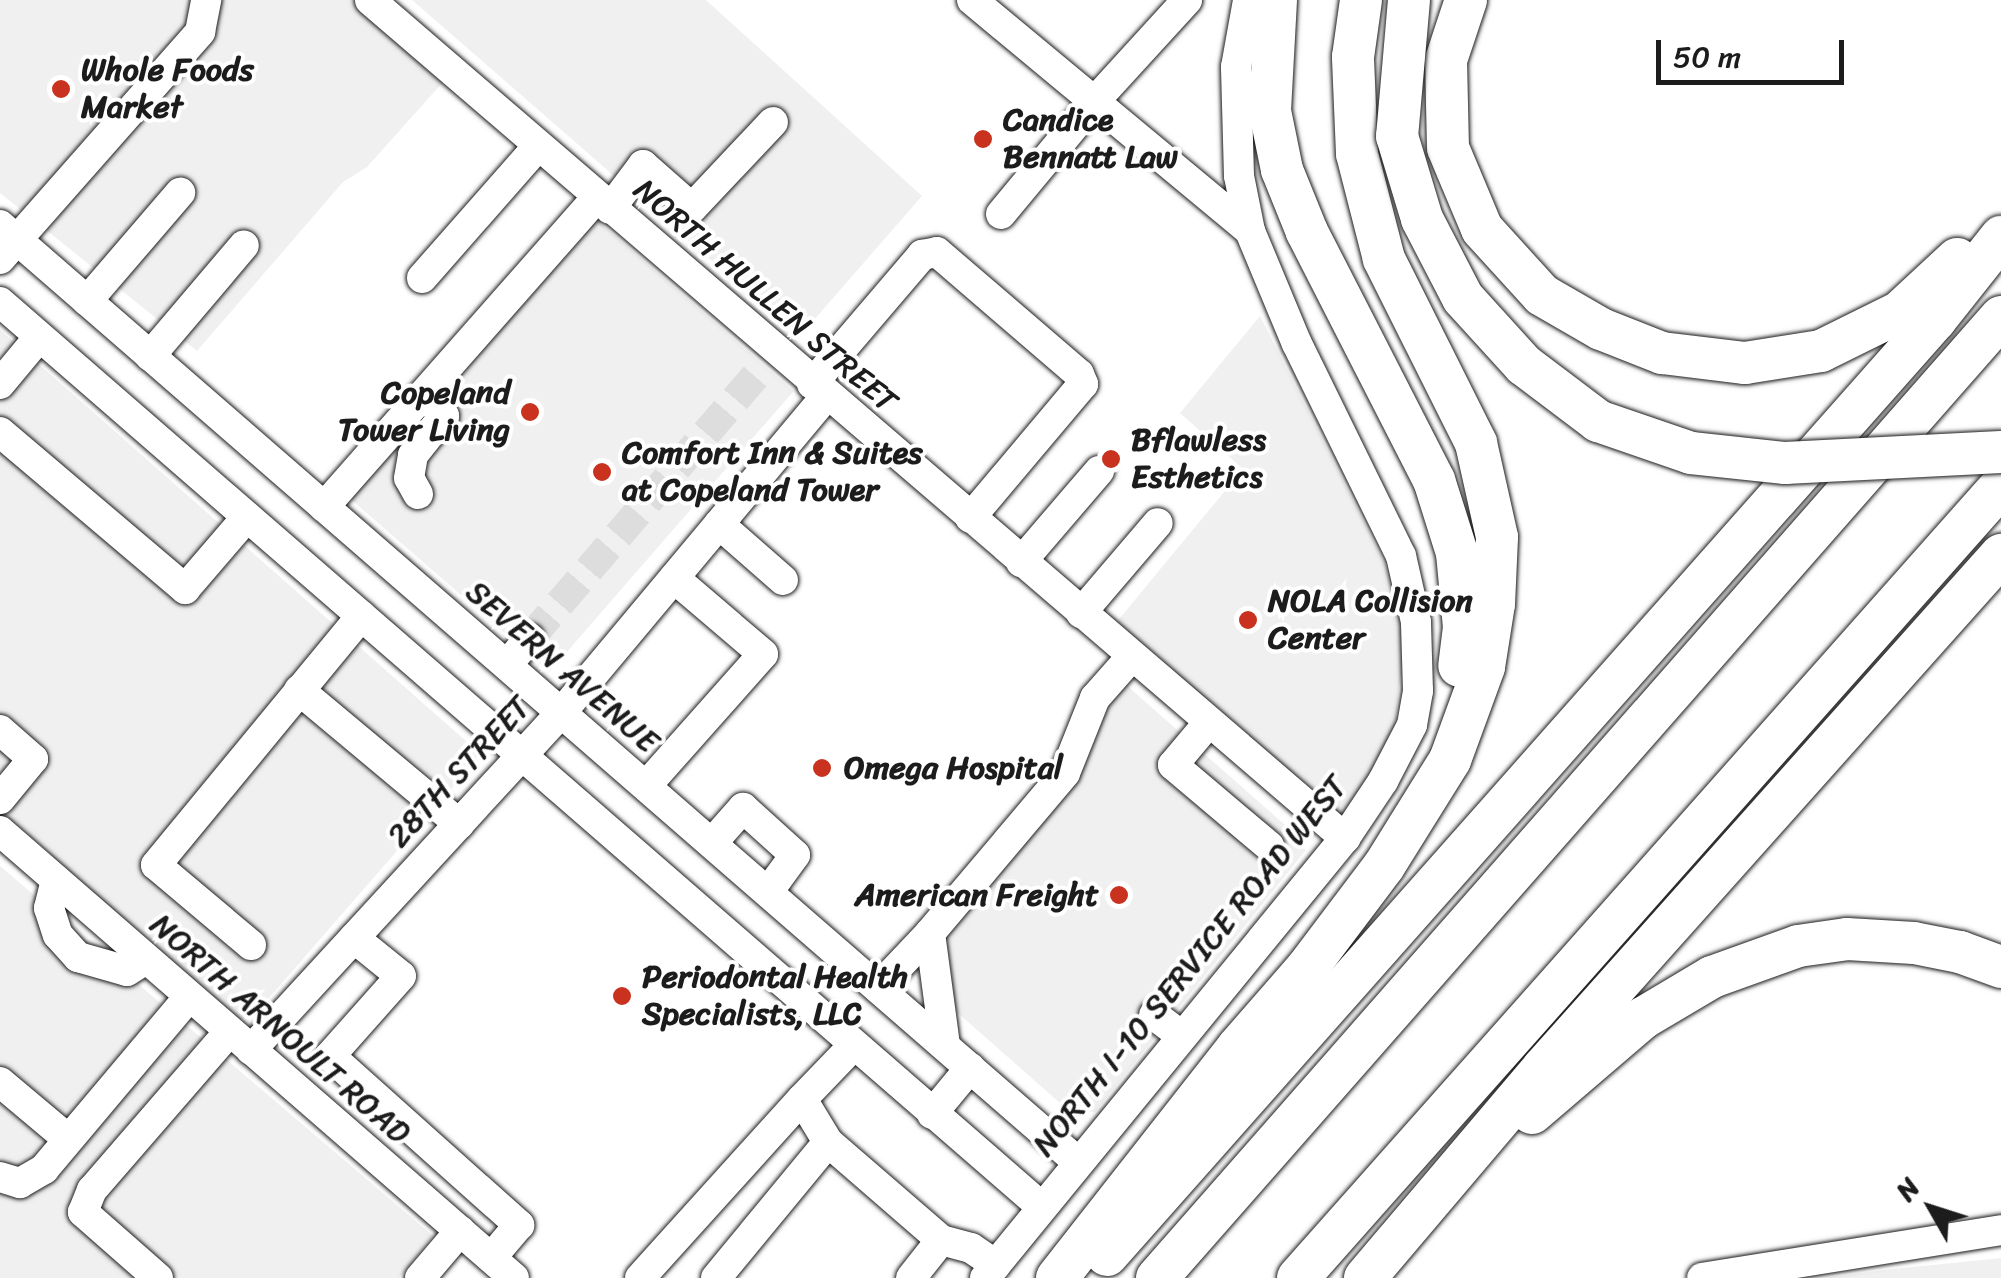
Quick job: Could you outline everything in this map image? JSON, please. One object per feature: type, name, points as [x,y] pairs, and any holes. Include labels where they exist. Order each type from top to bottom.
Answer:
[{"type":"highway","points":[[1276,0],[1270,111],[1282,170],[1307,232],[1434,480],[1457,554],[1464,627],[1448,727],[1450,760]]},
{"type":"highway","points":[[1056,1278],[1238,1047],[1307,968],[1384,866],[1450,760],[1484,667],[1494,604],[1498,537],[1476,444],[1384,259],[1356,154],[1353,57],[1362,0]]},
{"type":"highway","points":[[1409,0],[1398,136],[1422,219],[1463,298],[1524,366],[1598,421],[1691,453],[1785,463],[2001,452]]},
{"type":"highway","points":[[1466,0],[1446,60],[1448,148],[1482,229],[1542,296],[1601,329],[1662,353],[1745,363],[1821,351],[1900,312],[2001,217]]},
{"type":"highway","points":[[1087,1278],[1936,319],[2001,238]]},
{"type":"highway","points":[[1157,1278],[2001,317]]},
{"type":"highway","points":[[1298,1278],[2001,486]]},
{"type":"highway","points":[[1365,1278],[1544,1068],[2001,555]]},
{"type":"highway","points":[[1441,1192],[1643,1018],[1712,976],[1798,946],[1847,939],[1929,946],[2001,967]]},
{"type":"street","points":[[5,242],[200,32],[206,0]]},
{"type":"street","name":"NORTH HULLEN STREET","points":[[370,0],[604,203],[766,364],[819,390],[1345,838]]},
{"type":"street","points":[[972,0],[1250,231]]},
{"type":"street","points":[[1001,214],[1094,102],[1187,0]]},
{"type":"street","name":"NORTH I-10 SERVICE ROAD WEST","points":[[990,1271],[1345,838],[1383,781],[1412,724],[1418,691],[1416,622],[1400,556],[1297,344],[1250,231],[1239,176],[1236,66],[1248,0]]},
{"type":"street","points":[[324,506],[425,392],[644,165],[692,208],[774,122]]},
{"type":"street","points":[[422,278],[538,146]]},
{"type":"street","points":[[87,301],[180,193]]},
{"type":"street","name":"SEVERN AVENUE","points":[[5,242],[87,301],[1078,1162]]},
{"type":"street","points":[[150,356],[244,245]]},
{"type":"street","name":"28TH STREET","points":[[158,1278],[84,1212],[92,1190],[240,1041],[354,938],[561,713],[718,524],[922,255],[938,252],[1079,374],[1082,384],[970,518]]},
{"type":"street","points":[[0,302],[1042,1207]]},
{"type":"street","points":[[0,384],[39,336]]},
{"type":"street","points":[[418,494],[409,478],[413,455],[444,416],[425,392]]},
{"type":"street","points":[[0,432],[185,590],[247,517]]},
{"type":"street","points":[[1021,562],[1098,471]]},
{"type":"street","points":[[1081,613],[1158,523]]},
{"type":"street","points":[[718,524],[783,580]]},
{"type":"street","points":[[646,786],[764,654],[674,578]]},
{"type":"street","points":[[251,945],[156,864],[361,616]]},
{"type":"street","points":[[507,665],[530,638]]},
{"type":"street","points":[[878,988],[930,933],[1065,773],[1095,698],[1132,656]]},
{"type":"street","points":[[300,690],[459,824]]},
{"type":"street","points":[[1209,722],[1173,765],[1269,846]]},
{"type":"street","points":[[0,730],[33,759],[0,799]]},
{"type":"street","points":[[712,844],[742,808],[795,855],[768,892]]},
{"type":"street","name":"NORTH ARNOULT ROAD","points":[[0,832],[502,1268]]},
{"type":"street","points":[[56,880],[49,908],[58,935],[78,957],[127,971],[146,959]]},
{"type":"street","points":[[930,933],[945,1046]]},
{"type":"street","points":[[354,938],[401,976],[330,1056],[519,1224],[502,1268]]},
{"type":"street","points":[[1,1181],[20,1183],[44,1169],[189,996]]},
{"type":"street","points":[[1154,1015],[1182,1036]]},
{"type":"street","points":[[640,1278],[854,1044]]},
{"type":"street","points":[[932,1114],[970,1068]]},
{"type":"street","points":[[0,1082],[68,1140]]},
{"type":"street","points":[[802,1099],[828,1142],[941,1240],[971,1248],[990,1271]]},
{"type":"street","points":[[716,1278],[828,1142]]},
{"type":"street","points":[[1714,1277],[2001,1230]]},
{"type":"street","points":[[420,1278],[460,1231]]},
{"type":"street","points":[[911,1278],[941,1240]]},
{"type":"street","points":[[1836,1257],[1859,1278]]},
{"type":"shaded area","points":[[0,0],[352,0],[444,81],[367,167],[343,182],[197,351],[0,193]]},
{"type":"shaded area","points":[[412,0],[706,0],[922,196],[799,337]]},
{"type":"shaded area","points":[[592,216],[794,391],[549,672],[348,497]]},
{"type":"shaded area","points":[[1260,316],[1384,562],[1404,646],[1394,731],[1379,768],[1345,815],[1336,813],[1115,624],[1243,469],[1180,413]]},
{"type":"shaded area","points":[[0,330],[475,749],[477,759],[254,1015],[239,1020],[0,810]]},
{"type":"shaded area","points":[[1124,683],[1302,840],[1305,851],[1095,1112],[1069,1111],[908,969]]},
{"type":"shaded area","points":[[0,866],[433,1236],[399,1278],[0,1278]]},
{"type":"shaded area","points":[[2001,1258],[2001,1278],[1824,1278],[1884,1270]]},
{"type":"tunnel","points":[[530,638],[756,375]]},
{"type":"place","name":"Whole Foods Market","points":[[61,89]]},
{"type":"place","name":"Candice Bennatt Law","points":[[983,139]]},
{"type":"place","name":"Copeland Tower Living","points":[[530,412]]},
{"type":"place","name":"Bflawless Esthetics","points":[[1111,459]]},
{"type":"place","name":"Comfort Inn & Suites at Copeland Tower","points":[[602,472]]},
{"type":"place","name":"NOLA Collision Center","points":[[1248,620]]},
{"type":"place","name":"Omega Hospital","points":[[822,768]]},
{"type":"place","name":"American Freight","points":[[1119,895]]},
{"type":"place","name":"Periodontal Health Specialists, LLC","points":[[622,996]]}]
